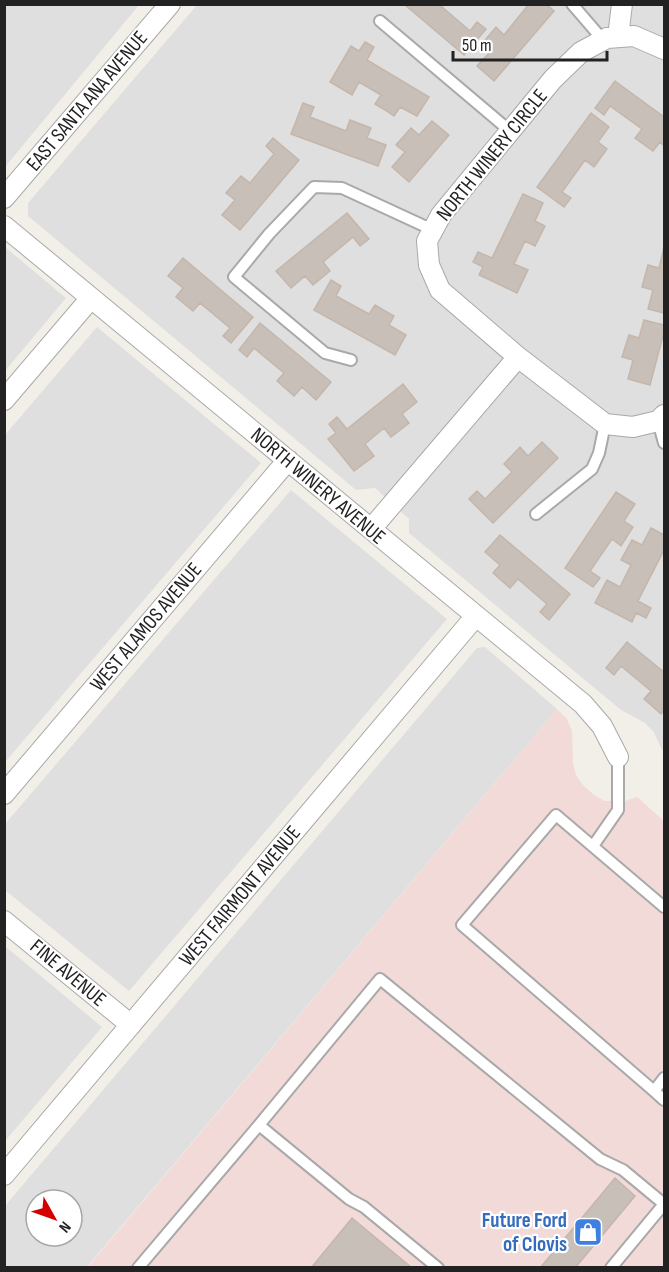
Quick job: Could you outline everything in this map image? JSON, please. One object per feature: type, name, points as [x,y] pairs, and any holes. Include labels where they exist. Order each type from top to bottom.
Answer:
[{"type":"street","name":"EAST SANTA ANA AVENUE","points":[[4,198],[170,4]]},
{"type":"street","points":[[622,4],[610,38],[634,36],[664,49]]},
{"type":"street","name":"NORTH WINERY CIRCLE","points":[[605,424],[518,357],[440,290],[429,265],[427,240],[441,215],[553,79],[581,52],[610,38]]},
{"type":"street","name":"NORTH WINERY AVENUE","points":[[4,226],[590,711],[607,733],[618,757]]},
{"type":"street","points":[[4,399],[90,297]]},
{"type":"street","points":[[371,529],[518,357]]},
{"type":"street","points":[[605,424],[633,427],[662,418]]},
{"type":"street","name":"WEST ALAMOS AVENUE","points":[[4,794],[288,460]]},
{"type":"street","name":"WEST FAIRMONT AVENUE","points":[[4,1174],[475,617]]},
{"type":"street","name":"FINE AVENUE","points":[[4,921],[131,1025]]},
{"type":"lane","points":[[572,4],[610,38]]},
{"type":"lane","points":[[380,21],[510,131]]},
{"type":"lane","points":[[351,360],[325,353],[234,277],[269,234],[314,188],[342,188],[433,230]]},
{"type":"lane","points":[[662,418],[664,443]]},
{"type":"lane","points":[[537,514],[592,469],[600,453],[605,424]]},
{"type":"lane","points":[[593,846],[618,810],[618,757]]},
{"type":"lane","points":[[664,907],[556,814],[462,925],[664,1100]]},
{"type":"lane","points":[[144,1265],[380,979],[600,1159],[623,1170],[664,1204],[611,1268]]},
{"type":"lane","points":[[654,1091],[664,1078]]},
{"type":"lane","points":[[259,1125],[438,1268]]},
{"type":"shaded area","points":[[4,5],[139,5],[5,167]]},
{"type":"shaded area","points":[[197,5],[664,5],[664,749],[662,750],[654,732],[645,723],[621,710],[409,533],[409,519],[375,488],[356,490],[28,216],[28,203]]},
{"type":"shaded area","points":[[5,247],[66,298],[5,371]]},
{"type":"shaded area","points":[[97,327],[261,463],[5,762],[5,435]]},
{"type":"shaded area","points":[[291,490],[447,619],[129,991],[5,890],[5,824]]},
{"type":"shaded area","points":[[485,647],[557,709],[87,1267],[5,1268],[5,1206],[477,648]]},
{"type":"shaded area","points":[[557,709],[567,719],[572,731],[573,763],[576,775],[582,784],[605,801],[625,801],[637,797],[664,821],[664,1267],[87,1268]]},
{"type":"shaded area","points":[[5,946],[102,1027],[5,1141]]},
{"type":"building","points":[[404,4],[442,4],[441,6],[470,31],[477,22],[486,29],[464,55]]},
{"type":"building","points":[[529,4],[546,4],[554,11],[494,81],[477,66],[490,52],[481,45],[496,27],[504,35]]},
{"type":"building","points":[[365,42],[374,47],[367,60],[429,97],[417,116],[400,107],[394,116],[375,104],[381,95],[359,82],[352,95],[330,82],[351,46],[359,51]]},
{"type":"building","points":[[615,81],[664,117],[664,146],[660,142],[653,151],[635,138],[642,129],[610,106],[604,115],[595,108]]},
{"type":"building","points":[[303,103],[314,107],[310,117],[346,131],[350,120],[371,128],[367,138],[386,145],[378,166],[291,134]]},
{"type":"building","points":[[591,113],[609,127],[598,142],[607,149],[594,167],[585,160],[562,192],[571,198],[564,207],[537,187]]},
{"type":"building","points":[[432,121],[449,135],[409,182],[392,167],[405,152],[396,145],[411,128],[419,135]]},
{"type":"building","points":[[273,138],[299,160],[240,230],[222,215],[235,200],[226,193],[241,176],[250,183],[274,154],[266,146]]},
{"type":"building","points":[[523,194],[543,203],[535,221],[545,226],[535,246],[525,241],[514,264],[528,270],[517,293],[479,275],[483,267],[473,262],[478,252],[492,258]]},
{"type":"building","points":[[347,213],[369,239],[360,246],[353,237],[323,262],[330,271],[313,285],[305,276],[291,288],[276,271]]},
{"type":"building","points":[[664,247],[664,313],[648,309],[653,290],[642,287],[648,265],[659,268]]},
{"type":"building","points":[[183,258],[253,317],[231,343],[223,336],[230,328],[200,303],[193,311],[176,297],[183,288],[168,276]]},
{"type":"building","points":[[331,280],[341,286],[336,296],[369,314],[375,305],[394,316],[389,325],[406,335],[395,355],[314,310]]},
{"type":"building","points":[[644,320],[664,325],[650,385],[628,379],[633,360],[622,357],[629,335],[639,338]]},
{"type":"building","points":[[260,323],[331,382],[316,400],[302,387],[294,396],[277,381],[284,373],[254,348],[247,357],[239,350]]},
{"type":"building","points":[[403,384],[417,402],[402,414],[409,423],[391,437],[384,428],[365,444],[374,456],[354,471],[328,439],[336,433],[329,424],[337,417],[347,429]]},
{"type":"building","points":[[542,442],[558,458],[493,523],[469,499],[477,491],[485,499],[512,472],[504,464],[520,447],[528,456]]},
{"type":"building","points":[[616,492],[635,504],[624,521],[633,527],[621,546],[612,539],[590,571],[600,578],[593,587],[565,568]]},
{"type":"building","points":[[651,528],[664,535],[664,550],[638,601],[651,608],[646,618],[636,613],[632,622],[595,603],[607,580],[620,587],[631,565],[621,560],[632,540],[642,545]]},
{"type":"building","points":[[500,535],[570,594],[549,620],[540,612],[547,604],[518,579],[510,588],[493,573],[500,565],[485,552]]},
{"type":"building","points":[[627,642],[664,672],[664,710],[661,714],[644,699],[651,691],[621,666],[614,675],[606,668]]},
{"type":"building","name":"Future Ford of Clovis","points":[[615,1178],[635,1196],[575,1268],[540,1268]]},
{"type":"building","points":[[352,1218],[412,1268],[311,1268]]},
{"type":"place","name":"Future Ford of Clovis","points":[[588,1232]]}]
